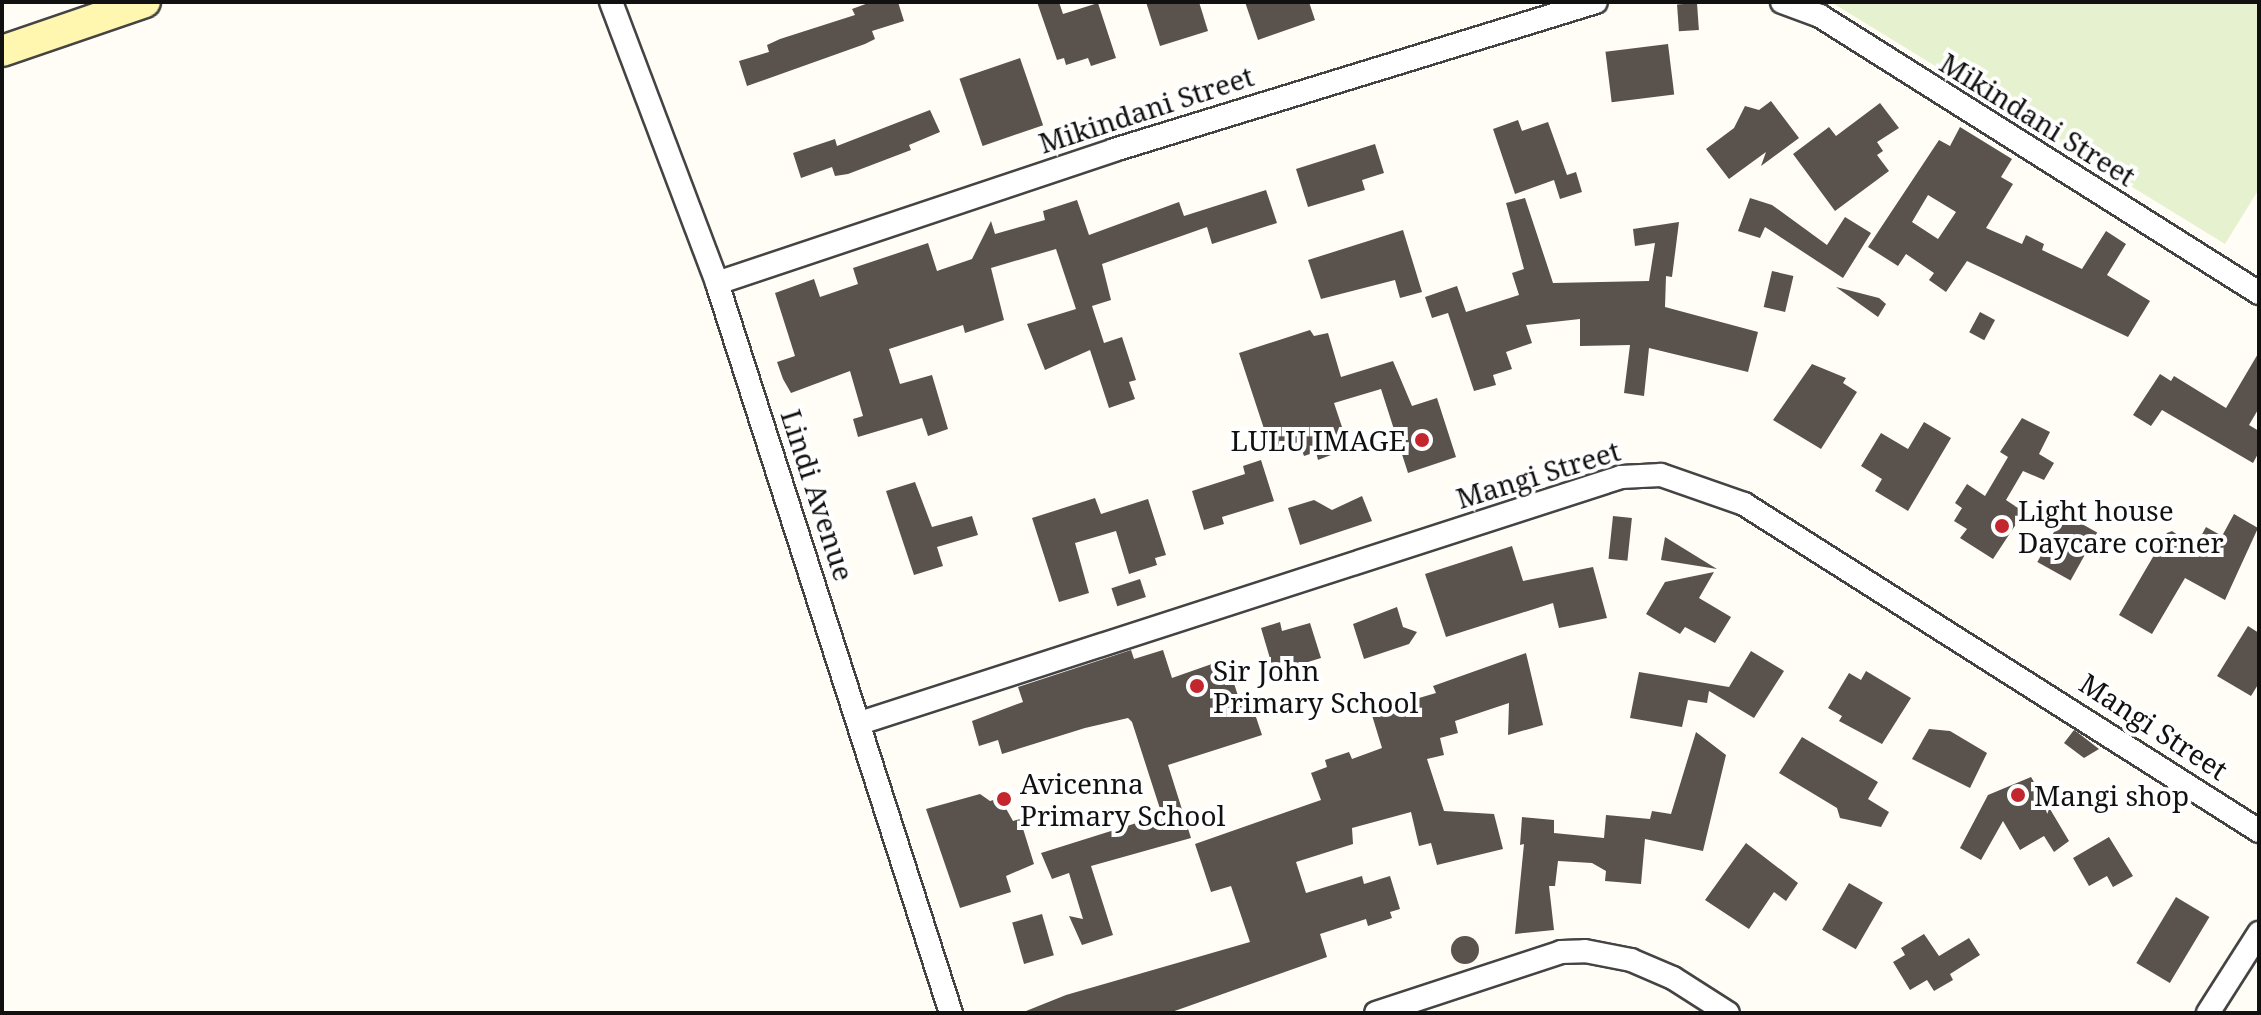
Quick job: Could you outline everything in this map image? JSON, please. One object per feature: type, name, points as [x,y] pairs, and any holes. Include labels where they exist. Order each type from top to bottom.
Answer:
[{"type":"main road","points":[[2,51],[145,2]]},
{"type":"street","name":"Lindi Avenue","points":[[611,2],[717,283],[951,1013]]},
{"type":"street","name":"Mikindani Street","points":[[717,283],[1114,150],[1596,2]]},
{"type":"street","name":"Mikindani Street","points":[[1792,4],[1820,16],[2259,293]]},
{"type":"street","name":"Mangi Street","points":[[860,723],[1621,477],[1661,475],[1744,504],[2259,831]]},
{"type":"street","points":[[2208,1013],[2259,933]]},
{"type":"street","points":[[1376,1013],[1561,952],[1585,951],[1631,960],[1673,978],[1728,1013]]},
{"type":"green space","points":[[1831,2],[2259,2],[2259,189],[2225,244]]},
{"type":"building","points":[[871,2],[898,2],[904,21],[872,31],[875,39],[865,44],[747,86],[739,61],[769,52],[767,45],[780,39],[855,15],[852,9]]},
{"type":"building","points":[[1037,2],[1059,2],[1063,14],[1098,3],[1116,58],[1091,66],[1088,58],[1066,65],[1064,58],[1057,60]]},
{"type":"building","points":[[1146,2],[1199,2],[1208,31],[1160,46]]},
{"type":"building","points":[[1245,2],[1309,2],[1315,20],[1258,40]]},
{"type":"building","points":[[1697,3],[1699,30],[1679,31],[1677,4]]},
{"type":"building","points":[[1668,44],[1674,95],[1612,102],[1605,52]]},
{"type":"building","points":[[1020,58],[1043,125],[983,146],[959,79]]},
{"type":"building","points":[[1771,101],[1799,138],[1761,166],[1766,152],[1729,179],[1706,149],[1734,128],[1745,106],[1759,110]]},
{"type":"building","points":[[1880,103],[1899,128],[1877,142],[1883,151],[1877,155],[1889,171],[1835,211],[1793,154],[1829,127],[1836,136]]},
{"type":"building","points":[[930,110],[940,132],[909,145],[911,150],[848,174],[835,176],[832,167],[801,178],[793,153],[835,139],[837,146]]},
{"type":"building","points":[[1518,120],[1522,131],[1548,122],[1567,175],[1576,172],[1582,192],[1560,199],[1554,180],[1515,194],[1493,129]]},
{"type":"building","points":[[1960,127],[2012,159],[2001,177],[2013,184],[1986,228],[2022,244],[2026,235],[2044,244],[2042,250],[2082,269],[2106,231],[2126,244],[2107,275],[2150,301],[2128,337],[1967,261],[1946,292],[1929,280],[1934,273],[1906,254],[1898,266],[1868,247],[1939,140],[1950,146]],"holes":[[[1928,195],[1956,212],[1938,239],[1912,222]]]},
{"type":"building","points":[[1375,144],[1384,173],[1362,180],[1365,190],[1308,207],[1296,169]]},
{"type":"building","points":[[1266,190],[1277,223],[1212,244],[1207,227],[1102,264],[1111,300],[1092,306],[1104,343],[1122,337],[1136,380],[1129,382],[1135,399],[1109,408],[1090,350],[1045,370],[1027,324],[1076,309],[1056,249],[991,268],[1004,320],[965,333],[963,325],[889,349],[900,384],[932,375],[948,429],[928,436],[922,418],[858,437],[853,419],[863,416],[850,371],[791,393],[783,379],[777,362],[795,356],[775,293],[814,279],[820,297],[858,284],[853,268],[928,243],[937,271],[972,259],[991,221],[995,234],[1045,220],[1043,211],[1077,200],[1089,235],[1179,202],[1184,216]]},
{"type":"building","points":[[1525,198],[1553,283],[1649,281],[1655,243],[1635,246],[1633,229],[1679,222],[1672,277],[1666,276],[1665,307],[1758,332],[1748,372],[1649,348],[1644,396],[1624,393],[1630,345],[1580,346],[1580,319],[1526,325],[1532,343],[1506,352],[1512,369],[1493,375],[1496,385],[1474,391],[1448,313],[1432,318],[1425,297],[1457,286],[1466,312],[1519,295],[1512,273],[1524,269],[1506,203]]},
{"type":"building","points":[[1750,198],[1772,205],[1827,245],[1845,217],[1871,233],[1843,278],[1765,227],[1760,238],[1738,231]]},
{"type":"building","points":[[1403,230],[1422,292],[1400,298],[1395,280],[1321,299],[1308,260]]},
{"type":"building","points":[[1772,271],[1793,276],[1785,312],[1764,307]]},
{"type":"building","points":[[1836,287],[1879,298],[1886,304],[1878,317]]},
{"type":"building","points":[[1980,312],[1995,320],[1984,340],[1969,332]]},
{"type":"building","points":[[1310,330],[1314,336],[1328,333],[1341,377],[1393,361],[1412,406],[1437,398],[1456,457],[1408,473],[1381,389],[1334,403],[1347,442],[1334,447],[1336,453],[1318,460],[1316,452],[1304,456],[1299,442],[1271,450],[1239,353]]},
{"type":"building","points":[[2259,352],[2259,408],[2249,425],[2259,431],[2259,452],[2253,463],[2162,410],[2151,426],[2133,415],[2160,374],[2171,381],[2174,376],[2226,408]]},
{"type":"building","points":[[1812,364],[1846,378],[1843,383],[1857,392],[1821,449],[1773,420]]},
{"type":"building","points":[[2022,418],[2050,432],[2039,454],[2054,463],[2044,480],[2023,471],[2006,500],[2024,512],[1993,559],[1960,538],[1967,529],[1954,521],[1962,508],[1955,503],[1967,484],[1985,496],[2008,457],[2000,452]]},
{"type":"building","points":[[1924,422],[1951,438],[1908,511],[1875,491],[1882,479],[1861,466],[1881,433],[1908,449]]},
{"type":"building","points":[[1261,460],[1274,501],[1222,517],[1224,524],[1204,530],[1192,491],[1245,474],[1243,466]]},
{"type":"building","points":[[915,482],[932,527],[972,516],[978,535],[937,547],[943,566],[914,575],[886,491]]},
{"type":"building","points":[[1362,496],[1372,521],[1300,545],[1288,508],[1314,500],[1332,510]]},
{"type":"building","points":[[1095,498],[1101,514],[1148,499],[1166,555],[1155,558],[1157,565],[1129,574],[1116,531],[1075,543],[1089,593],[1059,602],[1032,518]]},
{"type":"building","points":[[2064,514],[2097,532],[2071,581],[2037,562]]},
{"type":"building","points":[[2234,514],[2258,528],[2225,600],[2185,578],[2152,634],[2119,615],[2167,533],[2172,531],[2195,547],[2206,527],[2222,536]]},
{"type":"building","points":[[1613,516],[1632,518],[1627,561],[1609,559]]},
{"type":"building","points":[[1665,537],[1717,569],[1661,560]]},
{"type":"building","points":[[1512,546],[1523,581],[1593,567],[1607,618],[1559,628],[1553,603],[1446,637],[1425,574]]},
{"type":"building","points":[[1714,572],[1699,598],[1731,617],[1715,643],[1685,627],[1680,634],[1646,614],[1665,582]]},
{"type":"building","points":[[1140,579],[1146,597],[1117,606],[1111,588]]},
{"type":"building","points":[[1397,607],[1403,627],[1417,632],[1409,644],[1364,659],[1353,624]]},
{"type":"building","points":[[1280,622],[1282,631],[1310,623],[1321,658],[1295,666],[1298,675],[1277,682],[1261,628]]},
{"type":"building","points":[[2248,626],[2259,633],[2259,683],[2251,696],[2217,676]]},
{"type":"building","points":[[1131,650],[1134,659],[1163,650],[1172,678],[1226,659],[1242,708],[1252,705],[1262,735],[1168,765],[1191,838],[1091,866],[1113,935],[1082,945],[1069,916],[1083,919],[1069,873],[1052,879],[1041,853],[1162,815],[1132,722],[1128,718],[1085,728],[1002,754],[998,740],[979,746],[972,721],[1023,702],[1018,687]]},
{"type":"building","points":[[1751,651],[1784,671],[1754,718],[1709,691],[1707,703],[1688,700],[1682,727],[1630,718],[1639,672],[1729,687]]},
{"type":"building","points":[[1526,653],[1543,725],[1508,735],[1509,703],[1455,721],[1458,733],[1440,738],[1444,755],[1427,759],[1444,811],[1494,814],[1503,849],[1437,865],[1431,843],[1419,846],[1411,812],[1352,828],[1353,844],[1296,862],[1306,893],[1362,876],[1364,884],[1390,876],[1400,909],[1390,912],[1392,918],[1368,926],[1366,919],[1320,934],[1327,957],[1169,1013],[1021,1013],[1066,995],[1250,942],[1231,886],[1211,892],[1195,844],[1321,800],[1311,773],[1327,767],[1325,760],[1349,752],[1352,759],[1382,748],[1371,712],[1436,693],[1433,686]]},
{"type":"building","points":[[1866,671],[1911,698],[1882,744],[1839,721],[1842,716],[1828,708],[1849,673],[1861,680]]},
{"type":"building","points":[[1929,729],[1950,731],[1987,753],[1970,788],[1912,759]]},
{"type":"building","points":[[2074,730],[2099,749],[2084,758],[2064,743]]},
{"type":"building","points":[[1696,732],[1726,755],[1703,851],[1645,839],[1641,884],[1605,881],[1606,871],[1592,863],[1558,861],[1555,886],[1549,886],[1554,930],[1515,934],[1524,844],[1520,845],[1522,817],[1554,820],[1554,833],[1604,838],[1606,815],[1650,819],[1652,811],[1671,814]]},
{"type":"building","points":[[1802,737],[1878,782],[1868,799],[1889,812],[1881,827],[1840,818],[1837,808],[1779,773]]},
{"type":"building","points":[[2031,777],[2069,841],[2054,852],[2044,836],[2020,850],[2003,821],[1981,860],[1960,848],[1988,795]]},
{"type":"building","points":[[980,794],[990,801],[1000,798],[1013,821],[1020,819],[1034,864],[1006,876],[1011,892],[960,908],[926,809]]},
{"type":"building","points":[[2109,837],[2133,876],[2113,887],[2107,876],[2089,886],[2073,858]]},
{"type":"building","points":[[1746,843],[1798,883],[1786,901],[1774,892],[1749,929],[1705,900]]},
{"type":"building","points":[[1849,883],[1883,903],[1856,949],[1822,930]]},
{"type":"building","points":[[2176,897],[2209,917],[2170,983],[2136,963]]},
{"type":"building","points":[[1042,914],[1054,955],[1024,964],[1012,923]]},
{"type":"building","points":[[1924,934],[1939,956],[1969,938],[1980,955],[1950,974],[1953,980],[1934,991],[1927,980],[1910,990],[1893,962],[1905,955],[1901,948]]},
{"type":"building","points":[[1465,936],[1475,940],[1479,950],[1475,960],[1465,964],[1455,960],[1451,950],[1455,940]]},
{"type":"place","name":"LULU IMAGE","points":[[1422,440]]},
{"type":"place","name":"Light house Daycare corner","points":[[2002,526]]},
{"type":"place","name":"Sir John Primary School","points":[[1197,686]]},
{"type":"place","name":"Mangi shop","points":[[2018,795]]},
{"type":"place","name":"Avicenna Primary School","points":[[1004,799]]}]
